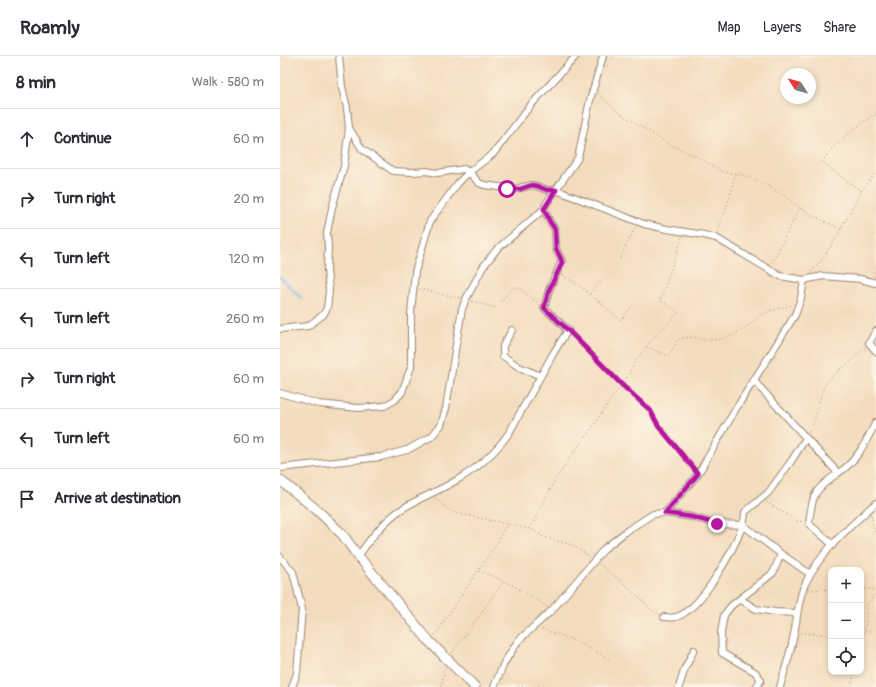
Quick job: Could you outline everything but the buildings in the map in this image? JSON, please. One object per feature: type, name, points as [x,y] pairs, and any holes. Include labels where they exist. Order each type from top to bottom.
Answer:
[{"type":"main road","points":[[280,480],[317,510],[342,534],[358,556],[430,642],[475,687]]},
{"type":"street","points":[[280,330],[308,326],[322,315],[327,308],[329,291],[327,270],[327,233],[332,208],[344,166],[349,128],[347,108],[342,87],[339,56]]},
{"type":"street","points":[[280,393],[320,404],[358,408],[384,406],[395,400],[402,392],[411,367],[411,313],[415,272],[430,221],[458,184],[469,172],[493,154],[530,106],[576,56]]},
{"type":"street","points":[[280,468],[381,456],[407,450],[431,437],[441,425],[446,408],[462,309],[466,299],[483,267],[497,249],[544,209],[578,158],[603,56]]},
{"type":"street","points":[[349,128],[362,149],[393,170],[412,172],[426,171],[437,173],[464,169],[469,172],[479,183],[484,185],[515,189],[532,185],[547,190],[556,190],[638,222],[716,238],[780,276],[804,280],[823,276],[860,279],[874,282]]},
{"type":"street","points":[[358,556],[386,522],[401,510],[456,481],[480,465],[500,446],[568,330],[544,308],[549,290],[562,261],[556,249],[555,229],[544,209]]},
{"type":"street","points":[[665,513],[698,474],[772,349],[795,315],[802,298],[804,280]]},
{"type":"street","points":[[512,330],[503,346],[503,356],[519,367],[541,376]]},
{"type":"street","points":[[876,330],[869,343],[876,351]]},
{"type":"street","points":[[754,381],[838,473]]},
{"type":"street","points":[[833,546],[809,524],[810,510],[815,493],[824,482],[846,468],[856,458],[876,422]]},
{"type":"street","points":[[664,617],[674,618],[683,614],[696,602],[718,575],[743,525],[745,512],[768,492],[792,460],[806,438]]},
{"type":"street","points":[[780,687],[789,658],[795,632],[797,613],[803,590],[810,574],[848,529],[876,503]]},
{"type":"street","points":[[869,509],[876,511]]},
{"type":"street","points":[[494,687],[504,663],[518,641],[552,610],[605,548],[628,530],[653,514],[665,513],[692,517],[717,524],[743,525],[810,574]]},
{"type":"street","points":[[756,687],[761,680],[755,672],[722,653],[721,633],[724,615],[731,606],[773,573],[781,554]]},
{"type":"street","points":[[280,557],[293,572],[302,609],[297,673],[292,687]]},
{"type":"street","points":[[740,599],[756,609],[797,613]]},
{"type":"street","points":[[679,687],[685,668],[694,650]]},
{"type":"path","points":[[594,89],[618,112],[667,143],[697,157],[723,172],[755,179],[777,190],[800,207],[841,229]]},
{"type":"path","points":[[861,191],[822,162],[830,149],[863,122],[876,114]]},
{"type":"path","points":[[804,280],[820,263],[841,229],[861,191],[876,172]]},
{"type":"path","points":[[716,238],[729,200],[735,174]]},
{"type":"path","points":[[769,269],[800,207]]},
{"type":"path","points":[[620,258],[638,222]]},
{"type":"path","points":[[530,530],[555,480],[593,427],[612,397],[622,385],[646,346],[679,312],[660,300],[681,244],[683,231]]},
{"type":"path","points":[[874,282],[876,268]]},
{"type":"path","points":[[558,272],[581,287],[621,320],[633,305]]},
{"type":"path","points":[[589,294],[602,280]]},
{"type":"path","points":[[414,288],[466,299],[495,308],[513,287],[519,288],[544,308]]},
{"type":"path","points":[[646,346],[668,356],[678,339],[690,336],[708,340],[721,339],[748,326],[761,315],[772,310],[792,306],[802,298]]},
{"type":"path","points":[[568,330],[622,385],[650,410],[658,425],[698,474]]},
{"type":"path","points":[[806,438],[812,428],[824,386],[835,373],[848,364],[869,343]]},
{"type":"path","points":[[430,494],[448,510],[456,513],[530,530],[544,537],[572,545],[626,585],[652,610],[664,617]]},
{"type":"path","points":[[761,499],[797,521],[809,524]]},
{"type":"path","points":[[869,509],[876,538]]},
{"type":"path","points":[[430,642],[496,544],[507,524]]},
{"type":"path","points":[[478,570],[527,593],[552,610]]},
{"type":"path","points":[[441,687],[447,660],[504,581]]},
{"type":"path","points":[[803,590],[828,589]]},
{"type":"path","points":[[862,639],[866,622],[867,605],[876,590],[864,589]]},
{"type":"path","points":[[534,626],[573,640],[610,659]]},
{"type":"path","points":[[864,632],[876,630]]},
{"type":"path","points":[[795,632],[828,635]]},
{"type":"path","points":[[850,687],[853,675]]},
{"type":"path","points":[[518,687],[543,687]]},
{"type":"waterway","points":[[280,277],[301,298]]},
{"type":"route","points":[[507,189],[520,189],[532,185],[547,190],[556,190],[544,209],[556,231],[555,246],[562,263],[549,290],[544,308],[568,330],[622,385],[650,410],[658,425],[698,474],[665,513],[692,517],[717,524]]}]
